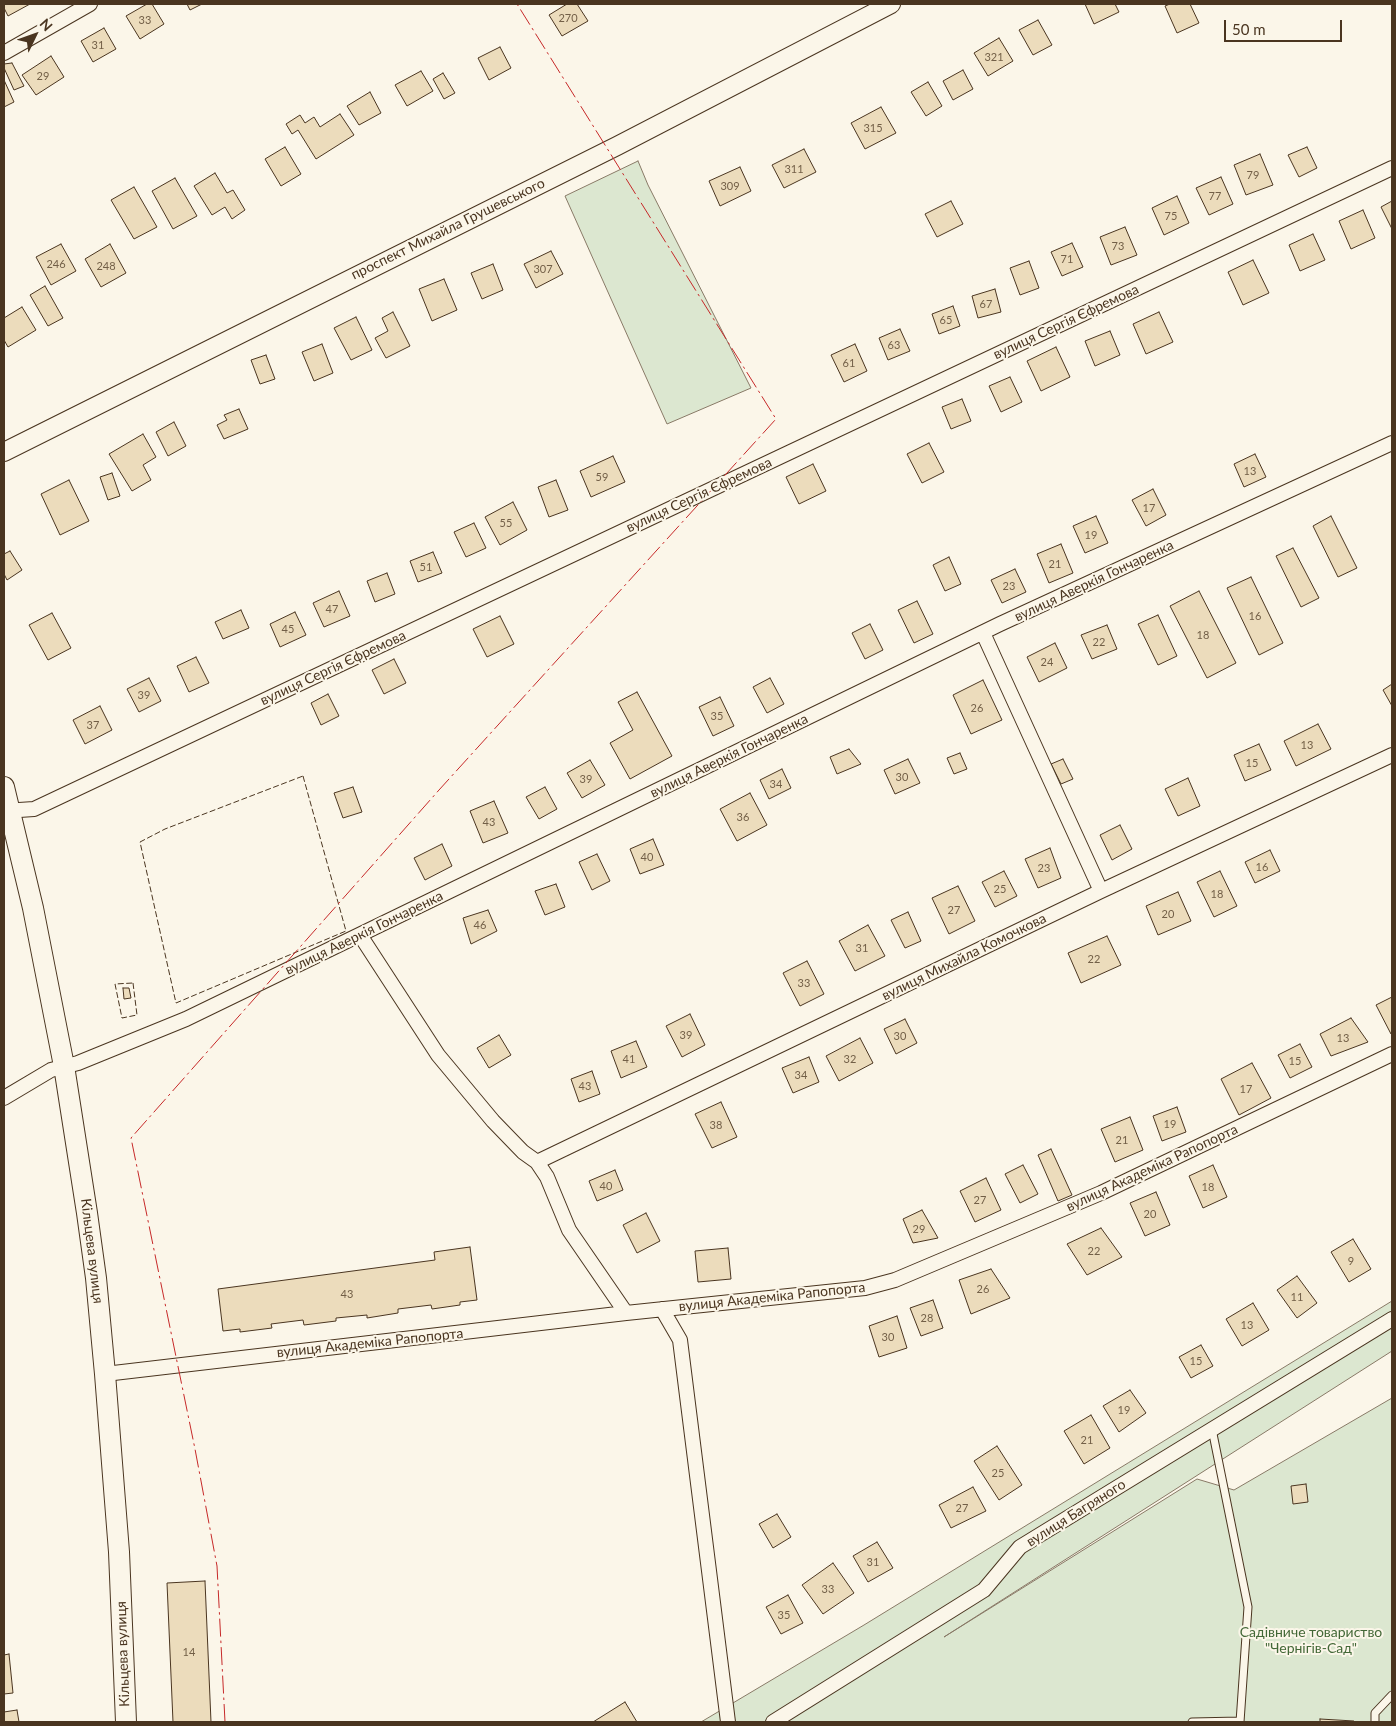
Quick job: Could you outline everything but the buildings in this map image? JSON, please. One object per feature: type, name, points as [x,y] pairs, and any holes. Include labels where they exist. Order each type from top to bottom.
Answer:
[{"type":"main road","name":"Кільцева вулиця","points":[[4,786],[7,811],[34,908],[64,1066],[88,1213],[106,1374],[120,1552],[126,1722]]},
{"type":"street","points":[[4,53],[90,4]]},
{"type":"street","name":"проспект Михайла Грушевського","points":[[4,452],[617,146],[891,4]]},
{"type":"street","name":"вулиця Сергія Єфремова","points":[[7,811],[34,810],[1392,168]]},
{"type":"street","name":"вулиця Аверкія Гончаренка","points":[[4,1098],[51,1070],[93,1057],[186,1019],[983,633],[1392,443]]},
{"type":"street","points":[[983,633],[1101,891]]},
{"type":"street","name":"вулиця Михайла Комочкова","points":[[537,1162],[1101,891],[1392,754]]},
{"type":"street","points":[[360,935],[438,1055],[493,1121],[523,1152],[537,1162],[547,1176],[569,1230],[626,1312]]},
{"type":"street","name":"вулиця Академіка Рапопорта","points":[[106,1374],[626,1312],[865,1288],[895,1280],[1101,1193],[1392,1054]]},
{"type":"street","points":[[662,1309],[680,1340],[728,1722]]},
{"type":"street","name":"вулиця Багряного","points":[[773,1722],[984,1590],[1020,1547],[1392,1319]]},
{"type":"lane","points":[[1192,1722],[1240,1722],[1248,1607],[1212,1429]]},
{"type":"lane","points":[[1375,1722],[1375,1714],[1392,1695]]},
{"type":"green space","points":[[638,161],[648,185],[751,388],[667,424],[565,196]]},
{"type":"green space","name":"Садівниче товариство \"Чернігів-Сад\"","points":[[1392,1301],[1392,1351],[944,1637],[1197,1479],[1234,1490],[1392,1398],[1392,1722],[701,1722],[864,1625]]},
{"type":"fence","points":[[303,776],[346,931],[176,1003],[140,842],[165,829],[303,776]]},
{"type":"fence","points":[[133,983],[137,1015],[122,1018],[115,984],[133,983]]},
{"type":"power","points":[[225,1722],[217,1566],[131,1138],[439,790],[776,419],[517,4]]}]
